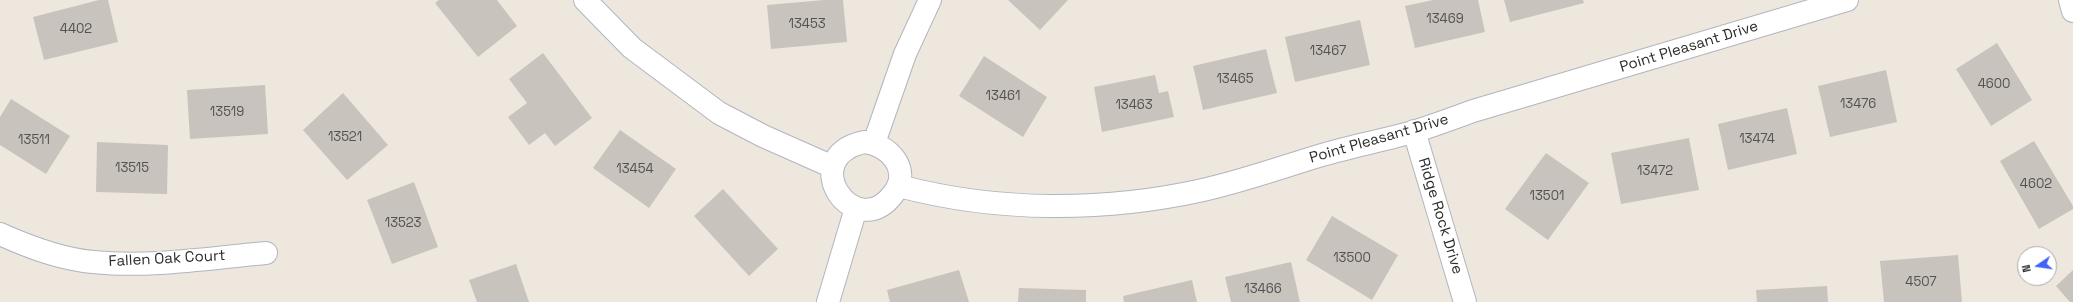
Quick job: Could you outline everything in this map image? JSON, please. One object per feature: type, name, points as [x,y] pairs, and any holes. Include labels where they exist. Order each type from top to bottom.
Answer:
[{"type":"street","points":[[585,0],[632,48],[719,113],[763,136],[833,167]]},
{"type":"street","points":[[874,143],[905,54],[930,0]]},
{"type":"street","name":"Point Pleasant Drive","points":[[900,186],[922,192],[991,202],[1051,206],[1113,204],[1204,190],[1361,144],[1414,131],[1473,111],[1847,0]]},
{"type":"street","points":[[2070,0],[2073,11]]},
{"type":"street","name":"Ridge Rock Drive","points":[[1414,131],[1465,302]]},
{"type":"street","points":[[864,142],[874,143],[888,151],[897,164],[900,186],[886,202],[877,208],[856,208],[847,204],[834,188],[832,178],[833,167],[837,157],[844,149],[864,142]]},
{"type":"street","points":[[828,302],[856,208]]},
{"type":"street","name":"Fallen Oak Court","points":[[0,234],[26,246],[56,255],[92,262],[131,264],[266,253]]},
{"type":"building","points":[[99,0],[108,0],[118,42],[44,60],[33,17]]},
{"type":"building","points":[[439,0],[497,0],[517,26],[478,57],[435,3]]},
{"type":"building","points":[[824,0],[843,0],[847,42],[771,49],[767,5]]},
{"type":"building","points":[[1008,0],[1068,0],[1040,30]]},
{"type":"building","points":[[1433,0],[1478,0],[1485,32],[1415,48],[1405,6]]},
{"type":"building","points":[[1504,0],[1583,0],[1584,3],[1510,22]]},
{"type":"building","points":[[1360,20],[1370,65],[1295,82],[1285,37]]},
{"type":"building","points":[[1997,43],[2032,100],[1991,126],[1956,69]]},
{"type":"building","points":[[1266,49],[1277,93],[1203,110],[1193,66]]},
{"type":"building","points":[[543,53],[592,118],[555,146],[545,133],[529,145],[508,117],[527,103],[509,79]]},
{"type":"building","points":[[984,56],[1047,97],[1023,137],[959,96]]},
{"type":"building","points":[[1886,70],[1897,122],[1830,137],[1818,86]]},
{"type":"building","points":[[1155,75],[1159,93],[1168,91],[1174,117],[1102,132],[1094,87]]},
{"type":"building","points":[[265,85],[268,134],[190,139],[187,90]]},
{"type":"building","points":[[343,93],[388,145],[347,180],[303,130]]},
{"type":"building","points":[[11,99],[70,136],[46,174],[0,145],[0,117]]},
{"type":"building","points":[[1787,108],[1797,154],[1728,170],[1718,124]]},
{"type":"building","points":[[620,130],[676,169],[649,208],[593,168]]},
{"type":"building","points":[[1689,138],[1699,190],[1621,204],[1611,153]]},
{"type":"building","points":[[2034,141],[2073,206],[2073,209],[2039,229],[2000,161]]},
{"type":"building","points":[[97,142],[168,145],[167,194],[96,192]]},
{"type":"building","points":[[1546,153],[1589,183],[1548,240],[1505,209]]},
{"type":"building","points":[[414,182],[438,247],[392,264],[367,200]]},
{"type":"building","points":[[723,189],[778,249],[749,276],[694,216]]},
{"type":"building","points":[[1332,216],[1398,255],[1372,300],[1306,260]]},
{"type":"building","points":[[1958,255],[1962,302],[1884,302],[1880,261]]},
{"type":"building","points":[[1291,262],[1300,302],[1231,302],[1225,277]]},
{"type":"building","points":[[516,264],[529,302],[477,302],[469,280]]},
{"type":"building","points":[[959,270],[969,302],[890,302],[887,290]]},
{"type":"building","points":[[2073,270],[2073,302],[2070,302],[2056,286]]},
{"type":"building","points":[[1192,280],[1197,302],[1124,302],[1123,296]]},
{"type":"building","points":[[1827,286],[1828,302],[1757,302],[1756,290]]},
{"type":"building","points":[[1019,288],[1086,290],[1086,302],[1018,302]]}]
